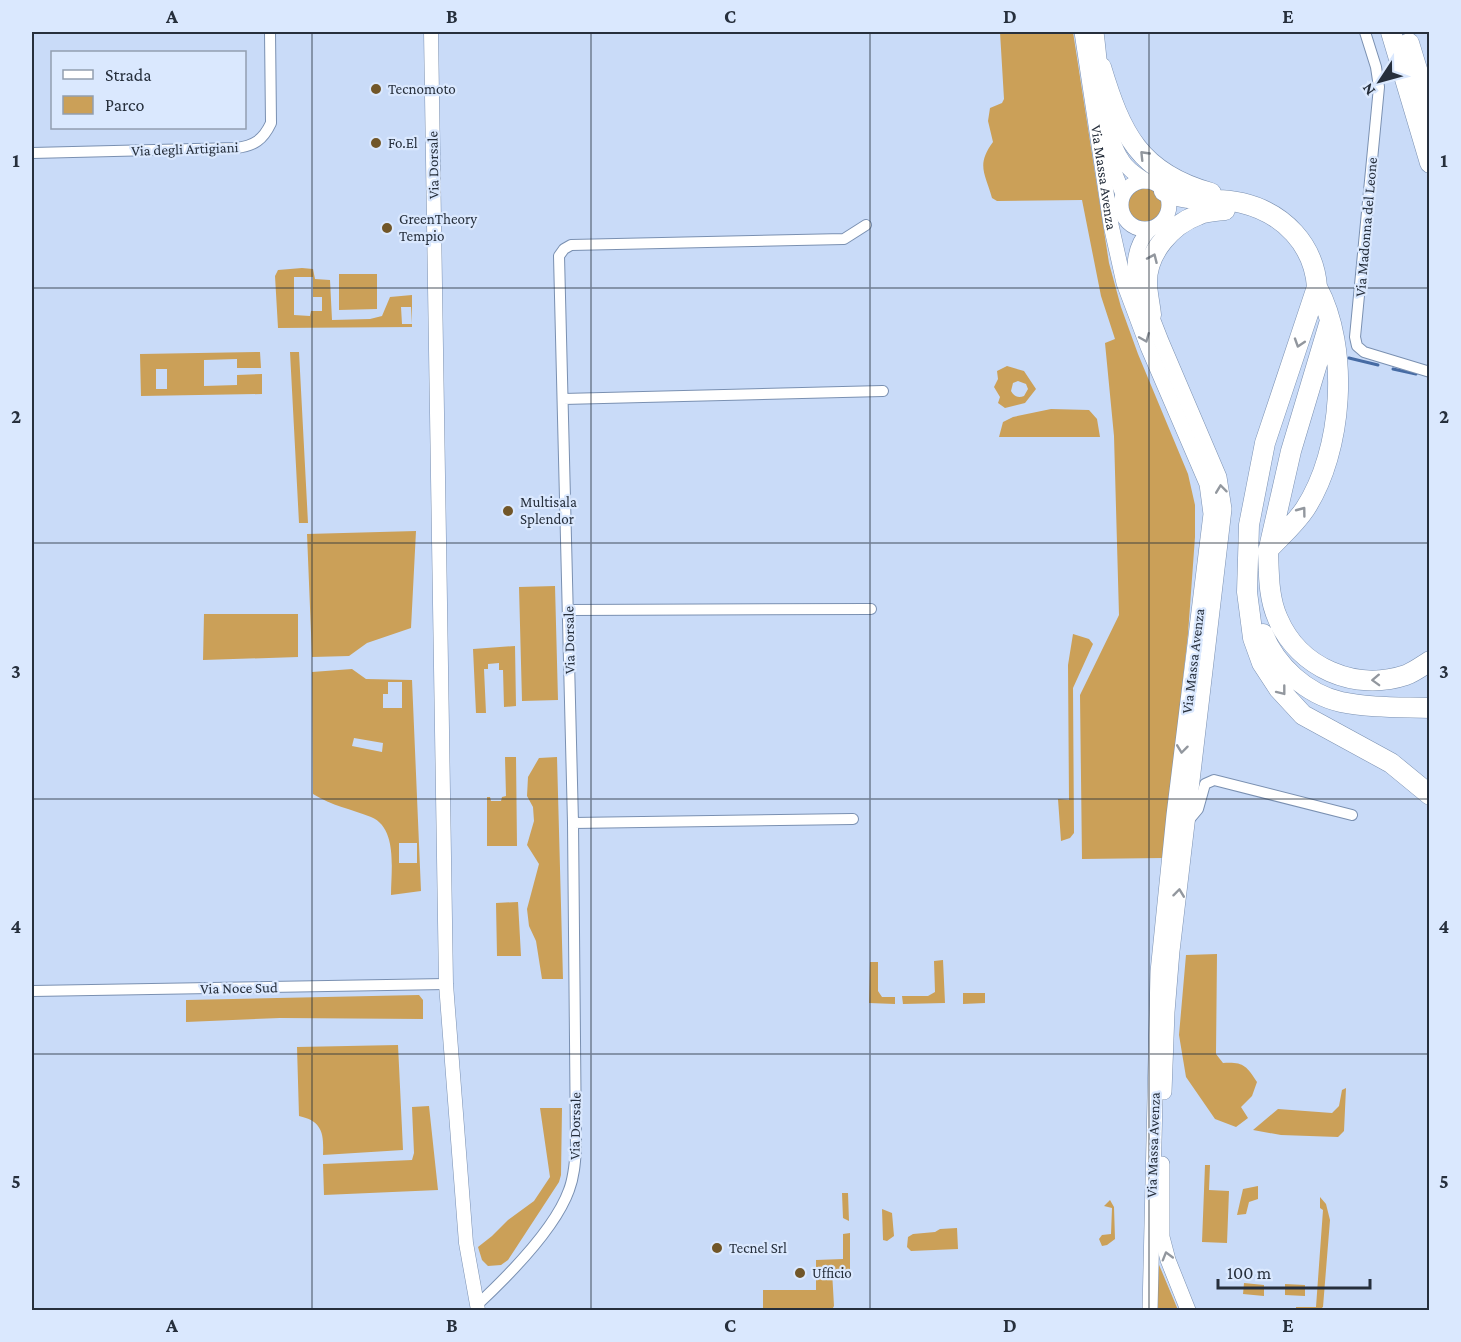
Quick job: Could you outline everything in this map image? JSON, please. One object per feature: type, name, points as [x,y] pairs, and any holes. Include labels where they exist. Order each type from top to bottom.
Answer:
[{"type":"highway","points":[[1391,32],[1430,164]]},
{"type":"highway","points":[[1406,32],[1430,112]]},
{"type":"highway","points":[[1101,67],[1113,108],[1123,129],[1140,152],[1156,167],[1191,188],[1213,194],[1241,197],[1282,222],[1307,249],[1316,270],[1317,287],[1265,443],[1249,525],[1248,598],[1253,638],[1262,663],[1279,689],[1303,716],[1390,763],[1430,795]]},
{"type":"highway","points":[[1164,191],[1188,199],[1242,203],[1258,209]]},
{"type":"highway","points":[[1157,225],[1174,213],[1195,208],[1227,206],[1258,209]]},
{"type":"highway","points":[[1151,315],[1146,280],[1149,267],[1161,243],[1170,233],[1198,214],[1258,209]]},
{"type":"highway","points":[[1317,287],[1324,301],[1336,348],[1340,392],[1337,422],[1319,484],[1304,510],[1268,550],[1269,586],[1278,618],[1291,641],[1317,666],[1351,680],[1381,681],[1407,675],[1430,661]]},
{"type":"highway","points":[[1259,626],[1256,593],[1291,451],[1330,322]]},
{"type":"highway","points":[[1248,598],[1270,650],[1288,673],[1316,692],[1340,701],[1430,708]]},
{"type":"main road","name":"Via Massa Avenza","points":[[1082,32],[1101,166],[1124,283],[1148,347],[1207,484],[1210,506],[1181,818],[1167,1012],[1162,1191],[1162,1238],[1188,1311]]},
{"type":"main road","name":"Via Massa Avenza","points":[[1096,32],[1105,103],[1113,143],[1122,160],[1133,173],[1146,181]]},
{"type":"main road","points":[[1095,111],[1107,156],[1123,194]]},
{"type":"main road","points":[[1124,283],[1128,224],[1121,212],[1120,204],[1123,194],[1136,183],[1146,181],[1158,185],[1164,191],[1169,206],[1157,225],[1142,230],[1128,224]]},
{"type":"main road","name":"Via Massa Avenza","points":[[1150,1311],[1158,972],[1224,509],[1220,477],[1139,288],[1134,266],[1138,247],[1157,225]]},
{"type":"street","name":"Via degli Artigiani","points":[[32,153],[236,148],[247,147],[258,142],[266,134],[271,123],[270,32]]},
{"type":"street","name":"Via Dorsale","points":[[431,32],[446,984],[466,1243],[477,1308]]},
{"type":"street","name":"Via Madonna del Leone","points":[[1365,32],[1376,67],[1379,87],[1355,337],[1357,346],[1364,352],[1430,372]]},
{"type":"street","name":"Via Dorsale","points":[[477,1308],[510,1275],[564,1202],[573,1180],[576,1149],[573,823],[559,256],[571,244],[844,238],[866,225]]},
{"type":"street","points":[[563,399],[883,391]]},
{"type":"street","points":[[568,610],[871,609]]},
{"type":"street","points":[[1181,818],[1198,809],[1205,784],[1214,780],[1352,814]]},
{"type":"street","points":[[573,823],[853,819]]},
{"type":"street","name":"Via Noce Sud","points":[[32,992],[446,984]]},
{"type":"green space","points":[[1000,32],[1073,32],[1109,263],[1121,307],[1138,354],[1188,474],[1195,505],[1188,634],[1163,858],[1082,859],[1080,695],[1119,615],[1114,436],[1105,343],[1115,339],[1101,296],[1082,200],[997,201],[992,198],[983,163],[993,142],[988,121],[990,108],[1002,103],[1004,99]]},
{"type":"green space","points":[[1145,187],[1158,192],[1163,205],[1158,218],[1145,223],[1132,218],[1127,205],[1132,192]]},
{"type":"green space","points":[[313,269],[315,279],[330,280],[332,320],[370,319],[382,316],[390,297],[412,295],[412,324],[412,327],[278,328],[275,276],[278,270]],"holes":[[[294,277],[313,277],[313,297],[322,297],[322,311],[311,311],[310,316],[294,315]],[[401,307],[411,307],[412,324],[402,324]]]},
{"type":"green space","points":[[339,274],[377,274],[377,309],[339,310]]},
{"type":"green space","points":[[260,352],[261,368],[237,368],[237,359],[204,360],[204,386],[237,385],[237,375],[262,374],[262,394],[141,396],[140,354]],"holes":[[[156,369],[167,369],[167,389],[156,389]]]},
{"type":"green space","points":[[290,352],[299,352],[308,523],[299,523]]},
{"type":"green space","points":[[1007,366],[1024,371],[1036,389],[1025,403],[1005,408],[998,403],[1000,397],[994,387],[998,379],[997,371]],"holes":[[[1018,381],[1026,384],[1028,389],[1024,396],[1014,395],[1011,391],[1013,383]]]},
{"type":"green space","points":[[1051,409],[1089,410],[1097,419],[1100,437],[999,437],[1003,422],[1013,417]]},
{"type":"green space","points":[[416,531],[411,628],[367,643],[349,656],[312,657],[307,534]]},
{"type":"green space","points":[[555,586],[558,700],[522,701],[519,587]]},
{"type":"green space","points":[[204,614],[298,614],[298,657],[203,660]]},
{"type":"green space","points":[[1073,634],[1089,639],[1093,644],[1073,688],[1074,833],[1070,838],[1061,841],[1058,799],[1069,800],[1068,665]]},
{"type":"green space","points":[[515,646],[516,706],[504,707],[503,670],[499,670],[499,663],[488,664],[488,669],[484,669],[486,713],[476,713],[473,649]]},
{"type":"green space","points":[[352,669],[366,679],[412,680],[421,891],[391,895],[391,851],[386,830],[380,823],[371,817],[313,794],[312,672]],"holes":[[[388,682],[402,682],[402,708],[383,708],[383,694],[388,694]],[[354,738],[383,743],[382,752],[352,746]],[[399,843],[417,843],[417,863],[399,863]]]},
{"type":"green space","points":[[505,757],[516,757],[517,846],[487,846],[487,797],[490,797],[491,801],[501,801],[502,797],[506,796]]},
{"type":"green space","points":[[557,757],[563,979],[542,979],[536,941],[529,926],[527,909],[539,864],[527,845],[534,821],[533,807],[527,796],[528,777],[539,758]]},
{"type":"green space","points":[[518,902],[521,956],[497,956],[496,903]]},
{"type":"green space","points":[[1217,954],[1216,1054],[1223,1063],[1243,1066],[1257,1082],[1252,1096],[1241,1107],[1248,1118],[1236,1127],[1215,1119],[1186,1077],[1179,1035],[1186,955]]},
{"type":"green space","points":[[943,960],[945,1003],[903,1004],[902,996],[928,996],[935,992],[934,961]]},
{"type":"green space","points":[[870,962],[878,962],[878,991],[882,997],[895,997],[895,1004],[869,1003]]},
{"type":"green space","points":[[963,993],[985,993],[985,1003],[963,1004]]},
{"type":"green space","points":[[419,995],[423,1000],[423,1019],[280,1018],[186,1022],[186,1000]]},
{"type":"green space","points":[[398,1045],[403,1150],[323,1155],[320,1129],[313,1121],[299,1116],[297,1047]]},
{"type":"green space","points":[[1346,1088],[1344,1131],[1338,1137],[1281,1135],[1253,1130],[1278,1109],[1332,1113],[1339,1106],[1342,1090]]},
{"type":"green space","points":[[429,1106],[438,1190],[324,1195],[323,1164],[412,1160],[414,1153],[412,1107]]},
{"type":"green space","points":[[540,1108],[562,1108],[559,1182],[508,1260],[501,1265],[488,1266],[482,1260],[478,1247],[508,1220],[534,1201],[550,1177]]},
{"type":"green space","points":[[1205,1165],[1210,1165],[1209,1190],[1229,1191],[1227,1243],[1202,1242]]},
{"type":"green space","points":[[1258,1186],[1258,1199],[1249,1202],[1246,1214],[1237,1215],[1243,1189]]},
{"type":"green space","points":[[842,1193],[848,1193],[849,1221],[843,1218]]},
{"type":"green space","points":[[1320,1197],[1326,1204],[1330,1220],[1323,1307],[1319,1310],[1296,1310],[1296,1307],[1316,1307],[1323,1210],[1320,1208]]},
{"type":"green space","points":[[1110,1200],[1114,1207],[1115,1239],[1102,1246],[1099,1239],[1102,1235],[1111,1234],[1112,1208],[1104,1206]]},
{"type":"green space","points":[[882,1209],[892,1213],[894,1236],[887,1241],[883,1240]]},
{"type":"green space","points":[[957,1228],[958,1249],[911,1251],[907,1247],[908,1237],[913,1234]]},
{"type":"green space","points":[[850,1233],[850,1270],[832,1271],[834,1306],[832,1310],[763,1310],[763,1290],[816,1290],[816,1260],[843,1259],[843,1234]]},
{"type":"green space","points":[[1157,1260],[1178,1310],[1156,1310]]},
{"type":"green space","points":[[1244,1283],[1264,1285],[1264,1296],[1243,1294]]},
{"type":"green space","points":[[1285,1284],[1305,1285],[1305,1296],[1285,1295]]},
{"type":"waterway","points":[[1349,358],[1378,365]]},
{"type":"waterway","points":[[1393,369],[1416,374]]},
{"type":"place","name":"Tecnomoto","points":[[376,89]]},
{"type":"place","name":"Fo.El","points":[[376,143]]},
{"type":"place","name":"GreenTheory Tempio","points":[[387,228]]},
{"type":"place","name":"Multisala Splendor","points":[[508,511]]},
{"type":"place","name":"Tecnel Srl","points":[[717,1248]]},
{"type":"place","name":"Ufficio","points":[[800,1273]]}]
